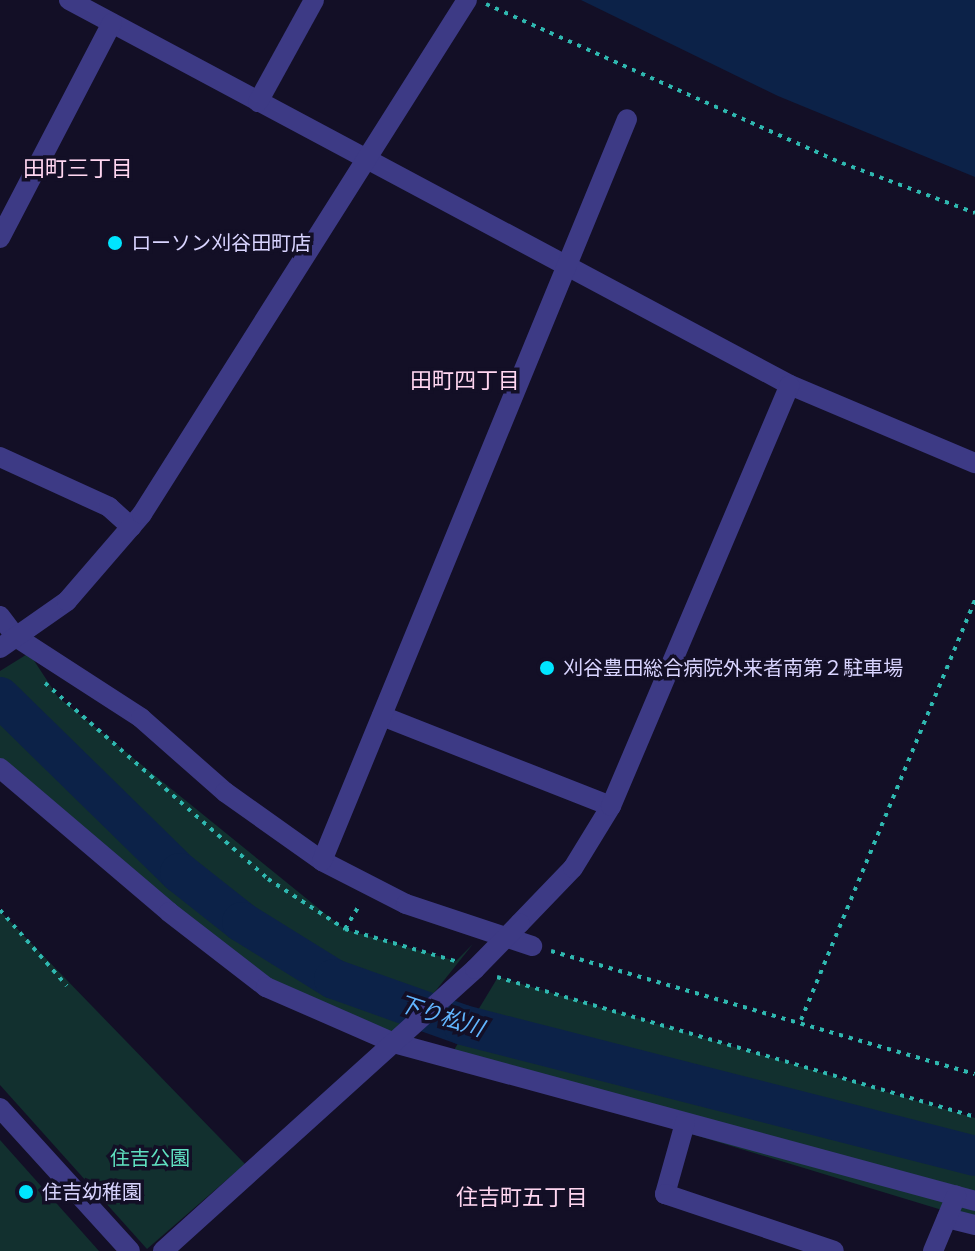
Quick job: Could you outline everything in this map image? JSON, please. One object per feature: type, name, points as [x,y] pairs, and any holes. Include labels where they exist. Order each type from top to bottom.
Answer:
[{"type":"street","points":[[69,0],[366,160],[569,263],[790,385],[975,463]]},
{"type":"street","points":[[258,102],[314,0]]},
{"type":"street","points":[[8,643],[67,601],[131,527],[467,0]]},
{"type":"street","points":[[0,238],[112,23]]},
{"type":"street","points":[[322,861],[627,119]]},
{"type":"street","points":[[163,1251],[475,969],[573,868],[611,806],[790,385]]},
{"type":"street","points":[[0,457],[109,507],[131,527]]},
{"type":"street","points":[[0,616],[8,643],[141,718],[225,792],[322,861],[370,889],[532,946]]},
{"type":"street","points":[[382,716],[611,806]]},
{"type":"street","points":[[0,768],[169,912],[266,987],[400,1038],[685,1123],[966,1199],[947,1218],[933,1251]]},
{"type":"street","points":[[0,1108],[130,1251]]},
{"type":"street","points":[[685,1123],[665,1194],[834,1251]]},
{"type":"street","points":[[947,1218],[975,1225]]},
{"type":"path","points":[[477,0],[842,163],[975,213]]},
{"type":"path","points":[[801,1020],[975,599]]},
{"type":"path","points":[[38,675],[176,802],[268,879],[345,929],[975,1117]]},
{"type":"path","points":[[345,929],[370,889]]},
{"type":"path","points":[[0,910],[67,986]]},
{"type":"path","points":[[532,946],[801,1020],[975,1074]]},
{"type":"green space","points":[[29,653],[58,697],[344,929],[456,961],[473,944],[394,1043],[266,987],[0,775],[0,671]]},
{"type":"green space","name":"住吉公園","points":[[0,911],[245,1164],[147,1249],[0,1085]]},
{"type":"green space","points":[[498,977],[975,1118],[975,1220],[448,1060]]},
{"type":"green space","name":"住吉幼稚園","points":[[0,1140],[99,1251],[0,1251]]},
{"type":"water","points":[[581,0],[975,0],[975,177],[778,96]]},
{"type":"waterway","name":"下り松川","points":[[0,697],[180,873],[242,922],[334,979],[463,1025],[975,1156]]},
{"type":"place","name":"ローソン刈谷田町店","points":[[115,243]]},
{"type":"place","name":"刈谷豊田総合病院外来者南第２駐車場","points":[[547,668]]},
{"type":"place","name":"住吉幼稚園","points":[[26,1192]]},
{"type":"district","name":"田町三丁目","points":[[78,169]]},
{"type":"district","name":"田町四丁目","points":[[465,381]]},
{"type":"district","name":"住吉町五丁目","points":[[522,1198]]}]
